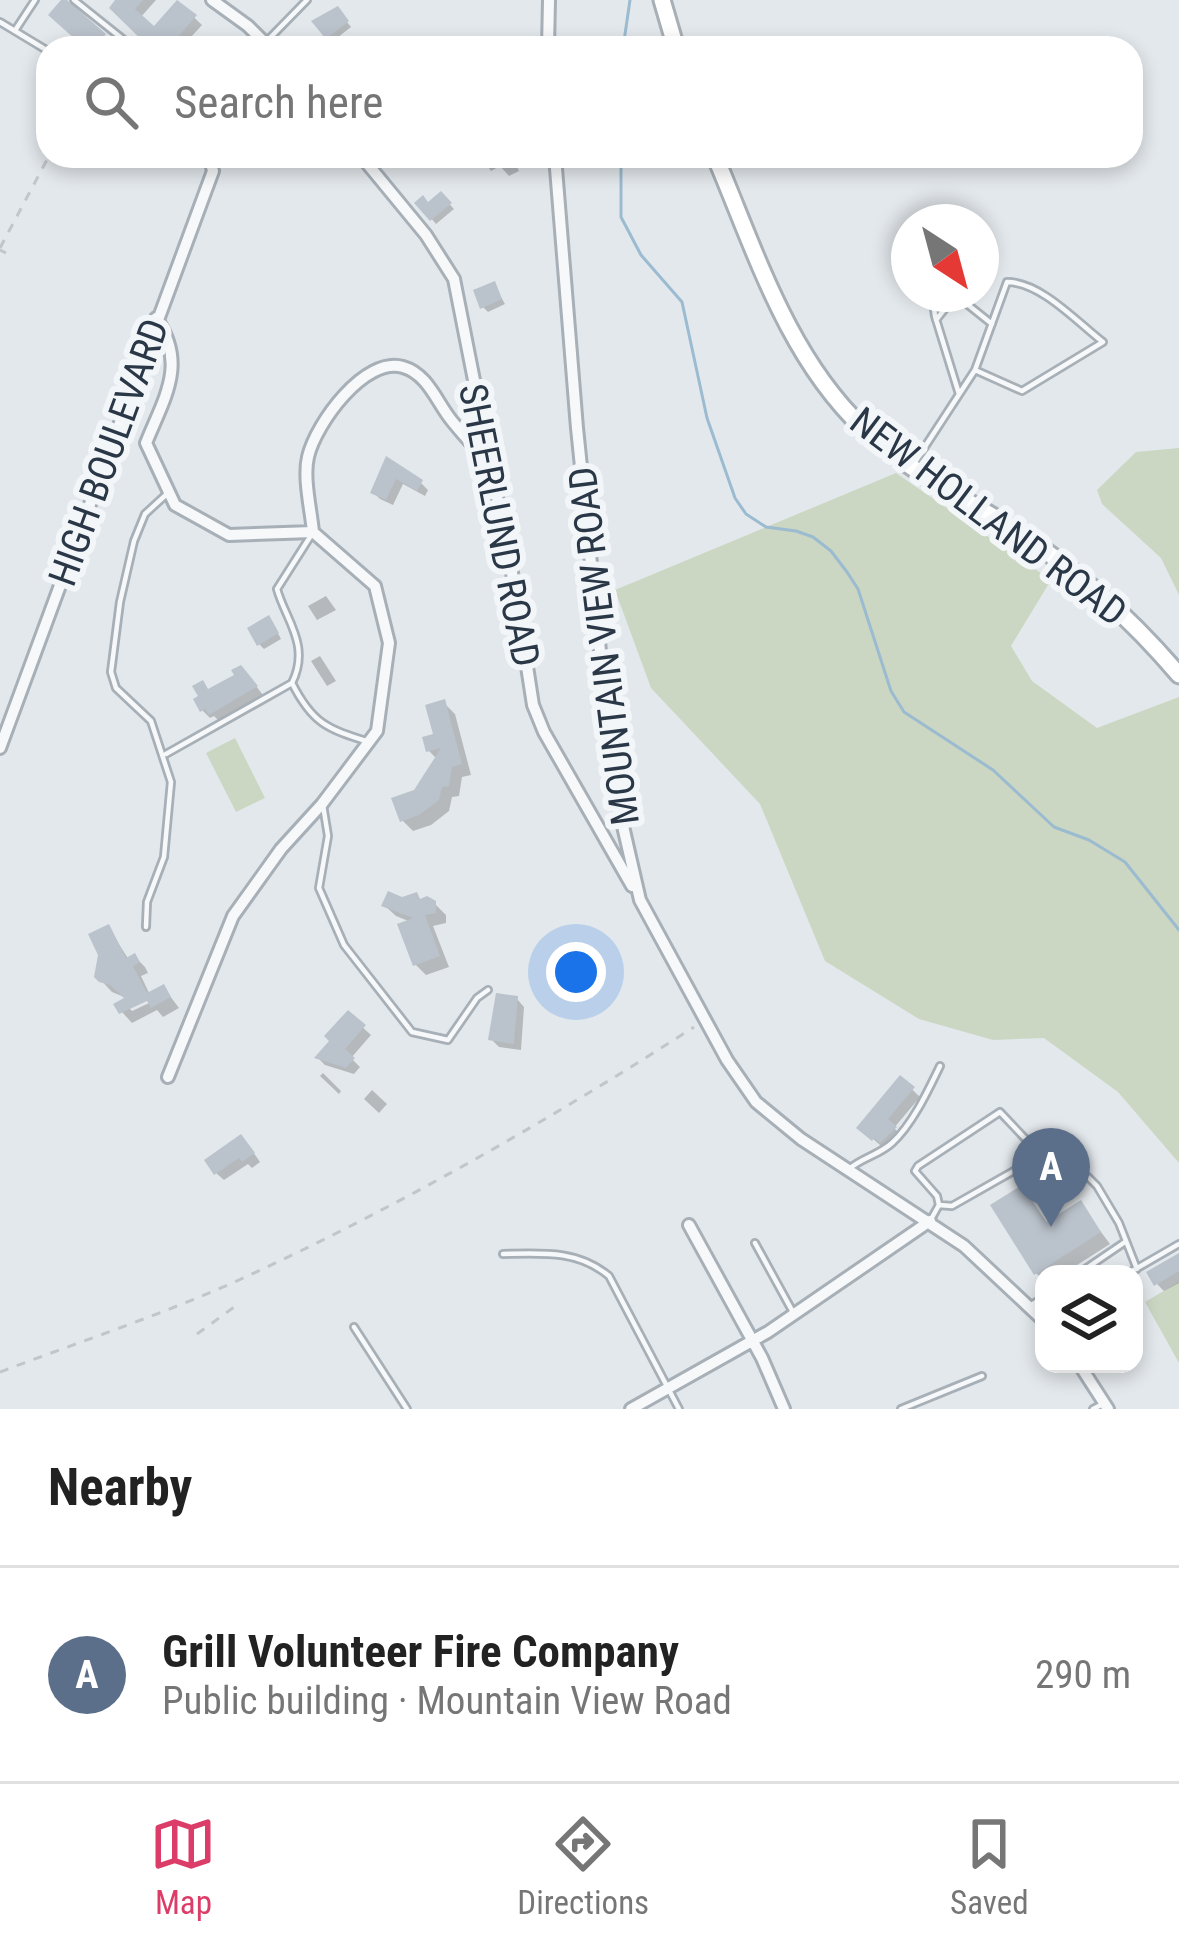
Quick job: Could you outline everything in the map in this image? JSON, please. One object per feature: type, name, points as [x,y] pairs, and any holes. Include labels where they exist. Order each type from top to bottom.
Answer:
[{"type":"main road","points":[[662,0],[672,36]]},
{"type":"main road","name":"NEW HOLLAND ROAD","points":[[720,168],[774,297],[809,362],[852,417],[912,467],[1070,568],[1117,608],[1179,675]]},
{"type":"street","points":[[212,0],[256,36]]},
{"type":"street","points":[[548,36],[549,0]]},
{"type":"street","name":"HIGH BOULEVARD","points":[[0,748],[212,168]]},
{"type":"street","name":"SHEERLUND ROAD","points":[[371,168],[426,235],[454,279],[533,705],[640,900]]},
{"type":"street","name":"MOUNTAIN VIEW ROAD","points":[[556,168],[614,787],[640,900],[756,1102],[777,1121],[930,1221],[1035,1311]]},
{"type":"street","points":[[156,319],[165,331],[175,369],[146,443],[176,506],[230,535],[313,532],[374,586],[389,644],[377,731],[232,916],[168,1077]]},
{"type":"street","points":[[313,532],[308,457],[355,382],[379,366],[403,367],[424,378],[450,419],[490,464]]},
{"type":"street","points":[[632,1409],[752,1341],[930,1221]]},
{"type":"street","points":[[688,1225],[784,1409]]},
{"type":"street","points":[[1084,1373],[1102,1407]]},
{"type":"lane","points":[[16,29],[35,0]]},
{"type":"lane","points":[[74,0],[119,36]]},
{"type":"lane","points":[[275,36],[307,0]]},
{"type":"lane","points":[[0,22],[36,43]]},
{"type":"lane","points":[[912,467],[975,370],[1007,282],[1018,282],[1055,304],[1103,343],[1022,391],[975,370]]},
{"type":"lane","points":[[936,320],[948,304],[962,300],[992,324]]},
{"type":"lane","points":[[935,312],[959,394]]},
{"type":"lane","points":[[146,927],[145,909],[162,867],[171,782],[151,721],[116,688],[111,672],[134,541],[150,508],[169,492]]},
{"type":"lane","points":[[164,754],[292,683],[297,674],[296,635],[277,589],[313,532]]},
{"type":"lane","points":[[292,683],[304,708],[330,730],[369,742]]},
{"type":"lane","points":[[322,804],[328,836],[318,877],[322,896],[344,945],[412,1032],[448,1040],[488,990]]},
{"type":"lane","points":[[849,1169],[895,1141],[940,1066]]},
{"type":"lane","points":[[930,1221],[939,1205],[938,1196],[915,1171],[918,1166],[1000,1112],[1051,1166],[1088,1177],[1108,1202],[1135,1265]]},
{"type":"lane","points":[[939,1205],[952,1206],[1040,1156]]},
{"type":"lane","points":[[1091,1265],[1125,1242]]},
{"type":"lane","points":[[755,1243],[794,1314]]},
{"type":"lane","points":[[1143,1265],[1179,1244]]},
{"type":"lane","points":[[503,1254],[550,1253],[590,1260],[609,1276],[679,1409]]},
{"type":"lane","points":[[1030,1306],[1035,1303]]},
{"type":"lane","points":[[354,1327],[407,1409]]},
{"type":"lane","points":[[901,1409],[982,1376]]},
{"type":"path","points":[[2,250],[43,168]]},
{"type":"path","points":[[0,1372],[234,1282],[339,1232],[586,1097],[705,1020]]},
{"type":"path","points":[[197,1334],[237,1305]]},
{"type":"green space","points":[[1179,448],[1179,595],[1161,558],[1102,504],[1097,490],[1136,452]]},
{"type":"green space","points":[[896,473],[1051,580],[1011,646],[1032,681],[1097,728],[1179,697],[1179,1163],[1118,1092],[1044,1038],[993,1040],[919,1019],[825,961],[760,804],[651,688],[615,590]]},
{"type":"green space","points":[[235,738],[265,798],[236,812],[206,753]]},
{"type":"green space","points":[[1179,1282],[1179,1363],[1145,1302]]},
{"type":"building","points":[[61,0],[67,0],[106,34],[72,36],[48,15]]},
{"type":"building","points":[[115,0],[143,0],[135,9],[154,26],[177,0],[197,15],[179,36],[138,36],[109,8]]},
{"type":"building","points":[[338,6],[349,21],[324,36],[311,21]]},
{"type":"building","points":[[441,191],[452,203],[430,221],[414,203],[423,195],[428,202]]},
{"type":"building","points":[[495,281],[502,299],[480,309],[473,290]]},
{"type":"building","points":[[386,456],[423,480],[417,491],[396,479],[386,500],[370,493]]},
{"type":"building","points":[[269,615],[279,633],[257,646],[247,628]]},
{"type":"building","points":[[241,665],[258,686],[209,715],[205,709],[200,712],[192,686],[203,680],[208,689],[234,675],[231,670]]},
{"type":"building","points":[[445,699],[462,764],[452,767],[449,786],[442,787],[439,800],[400,822],[391,798],[414,790],[441,748],[426,752],[422,737],[433,734],[425,705]]},
{"type":"building","points":[[388,891],[402,897],[417,892],[420,899],[427,896],[436,901],[436,913],[425,915],[440,956],[413,966],[397,924],[413,918],[381,906]]},
{"type":"building","points":[[109,924],[126,958],[135,953],[140,962],[133,966],[147,993],[164,984],[171,997],[151,1008],[147,1001],[119,1014],[113,1004],[124,998],[94,977],[98,955],[88,934]]},
{"type":"building","points":[[496,993],[518,996],[514,1044],[488,1040]]},
{"type":"building","points":[[348,1010],[366,1025],[345,1049],[355,1058],[346,1068],[314,1058],[329,1041],[324,1036]]},
{"type":"building","points":[[900,1075],[915,1087],[888,1119],[897,1127],[880,1143],[872,1141],[856,1128]]},
{"type":"building","points":[[241,1134],[255,1153],[214,1175],[204,1160]]},
{"type":"building","points":[[1022,1185],[1046,1222],[1081,1200],[1101,1232],[1050,1265],[1035,1265],[1034,1275],[990,1205]]},
{"type":"building","points":[[1179,1253],[1179,1271],[1154,1286],[1146,1272]]},
{"type":"waterway","points":[[625,36],[630,0]]},
{"type":"waterway","points":[[621,168],[621,217],[641,255],[682,302],[707,418],[735,498],[746,514],[766,527],[813,537],[831,551],[858,589],[891,691],[904,712],[993,770],[1054,827],[1089,840],[1125,862],[1179,930]]},
{"type":"place","name":"Grill Volunteer Fire Company","points":[[1051,1227]]}]
